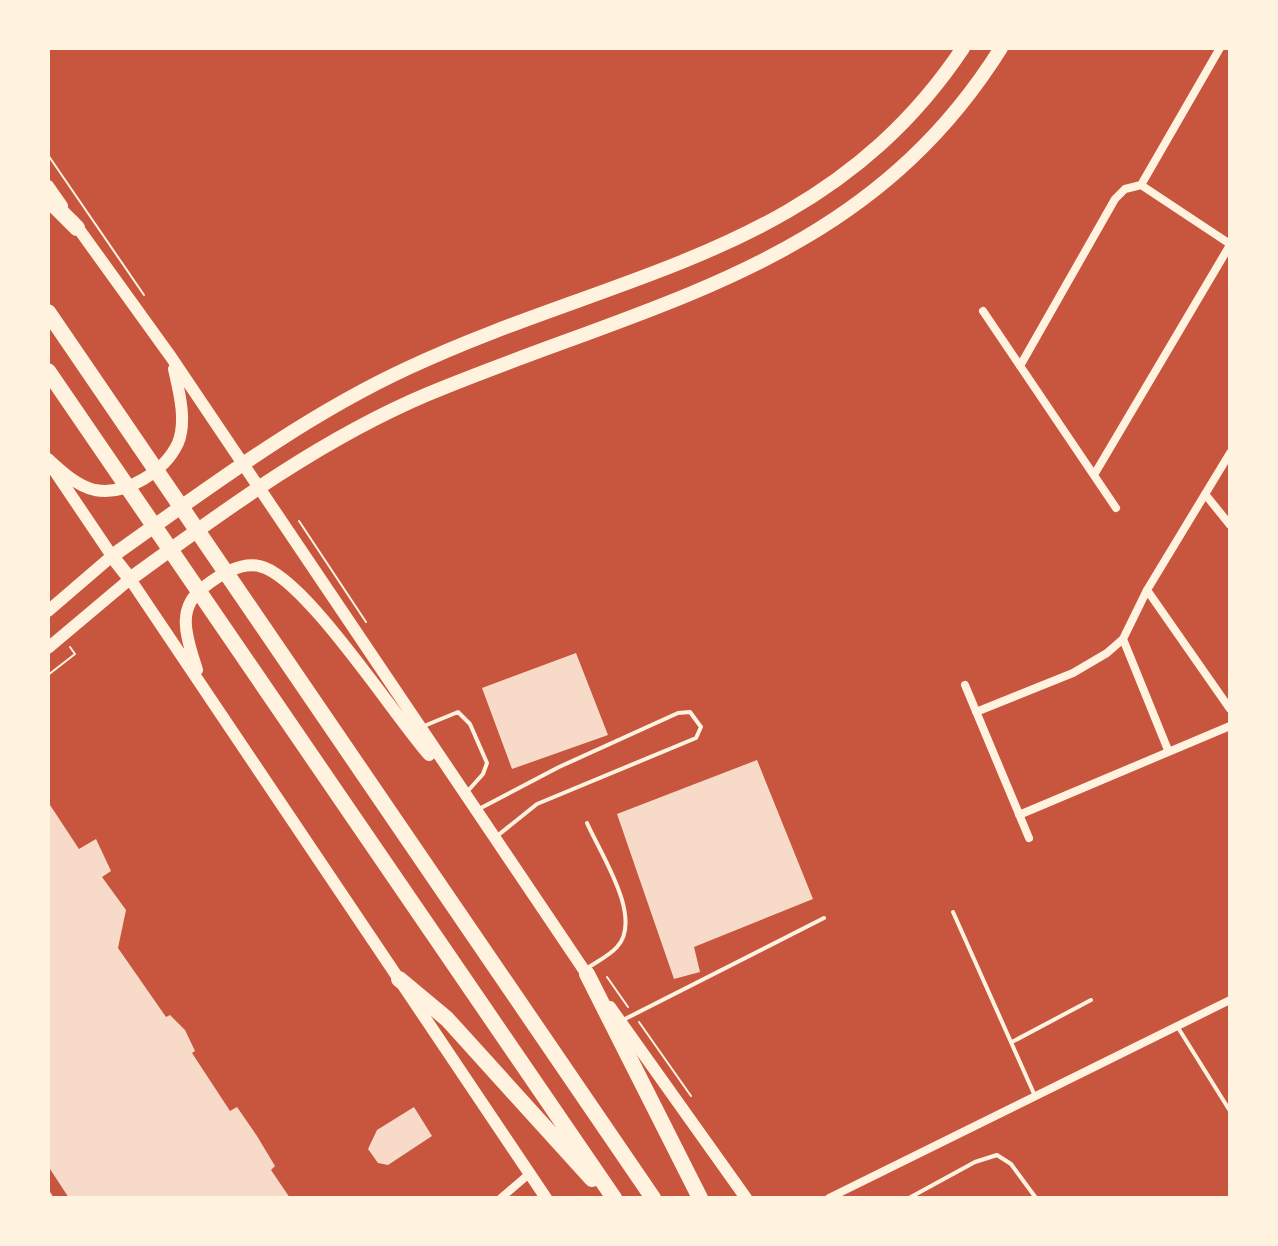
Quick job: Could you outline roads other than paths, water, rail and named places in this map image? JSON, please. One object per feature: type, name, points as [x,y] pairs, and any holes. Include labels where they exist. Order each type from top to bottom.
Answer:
[{"type":"highway","points":[[48,199],[77,228]]},
{"type":"highway","points":[[48,312],[653,1198]]},
{"type":"highway","points":[[48,371],[612,1198]]},
{"type":"highway","points":[[586,972],[700,1198]]},
{"type":"highway","points":[[399,979],[457,1029],[612,1198]]},
{"type":"main road","points":[[48,611],[112,556],[242,465],[328,410],[410,367],[722,247],[779,219],[861,163],[910,114],[963,48]]},
{"type":"main road","points":[[48,648],[130,579],[258,486],[321,448],[428,395],[692,293],[757,265],[806,239],[853,209],[936,138],[973,93],[1001,48]]},
{"type":"main road","points":[[48,186],[171,357],[461,791],[746,1198]]},
{"type":"main road","points":[[48,460],[82,485],[95,490],[129,486],[156,469],[177,444],[180,434],[182,410],[171,357]]},
{"type":"main road","points":[[48,460],[546,1198]]},
{"type":"main road","points":[[203,686],[185,626],[187,604],[207,584],[238,568],[259,566],[272,570],[285,578],[312,607],[461,791]]},
{"type":"street","points":[[1020,366],[1115,199],[1125,189],[1141,185],[1220,48]]},
{"type":"street","points":[[1094,475],[1230,244],[1141,185]]},
{"type":"street","points":[[983,311],[1116,508]]},
{"type":"street","points":[[976,712],[1073,673],[1107,653],[1123,639],[1147,590],[1205,494],[1225,471],[1230,453]]},
{"type":"street","points":[[1205,494],[1230,525]]},
{"type":"street","points":[[1147,590],[1230,709]]},
{"type":"street","points":[[1123,639],[1168,750]]},
{"type":"street","points":[[965,685],[1029,838]]},
{"type":"street","points":[[1019,815],[1230,726]]},
{"type":"street","points":[[829,1198],[1230,1000]]},
{"type":"street","points":[[501,1198],[529,1174]]},
{"type":"lane","points":[[419,728],[458,712],[470,724],[487,763],[483,774],[461,791]]},
{"type":"lane","points":[[475,811],[559,767],[678,713],[690,712],[701,727],[696,738],[537,804],[494,839]]},
{"type":"lane","points":[[586,972],[616,948],[626,932],[627,922],[622,899],[587,823]]},
{"type":"lane","points":[[953,912],[1035,1096]]},
{"type":"lane","points":[[621,1022],[824,918]]},
{"type":"lane","points":[[1012,1042],[1091,1000]]},
{"type":"lane","points":[[1177,1026],[1230,1111]]},
{"type":"lane","points":[[909,1198],[975,1162],[997,1155],[1011,1164],[1036,1198]]}]
